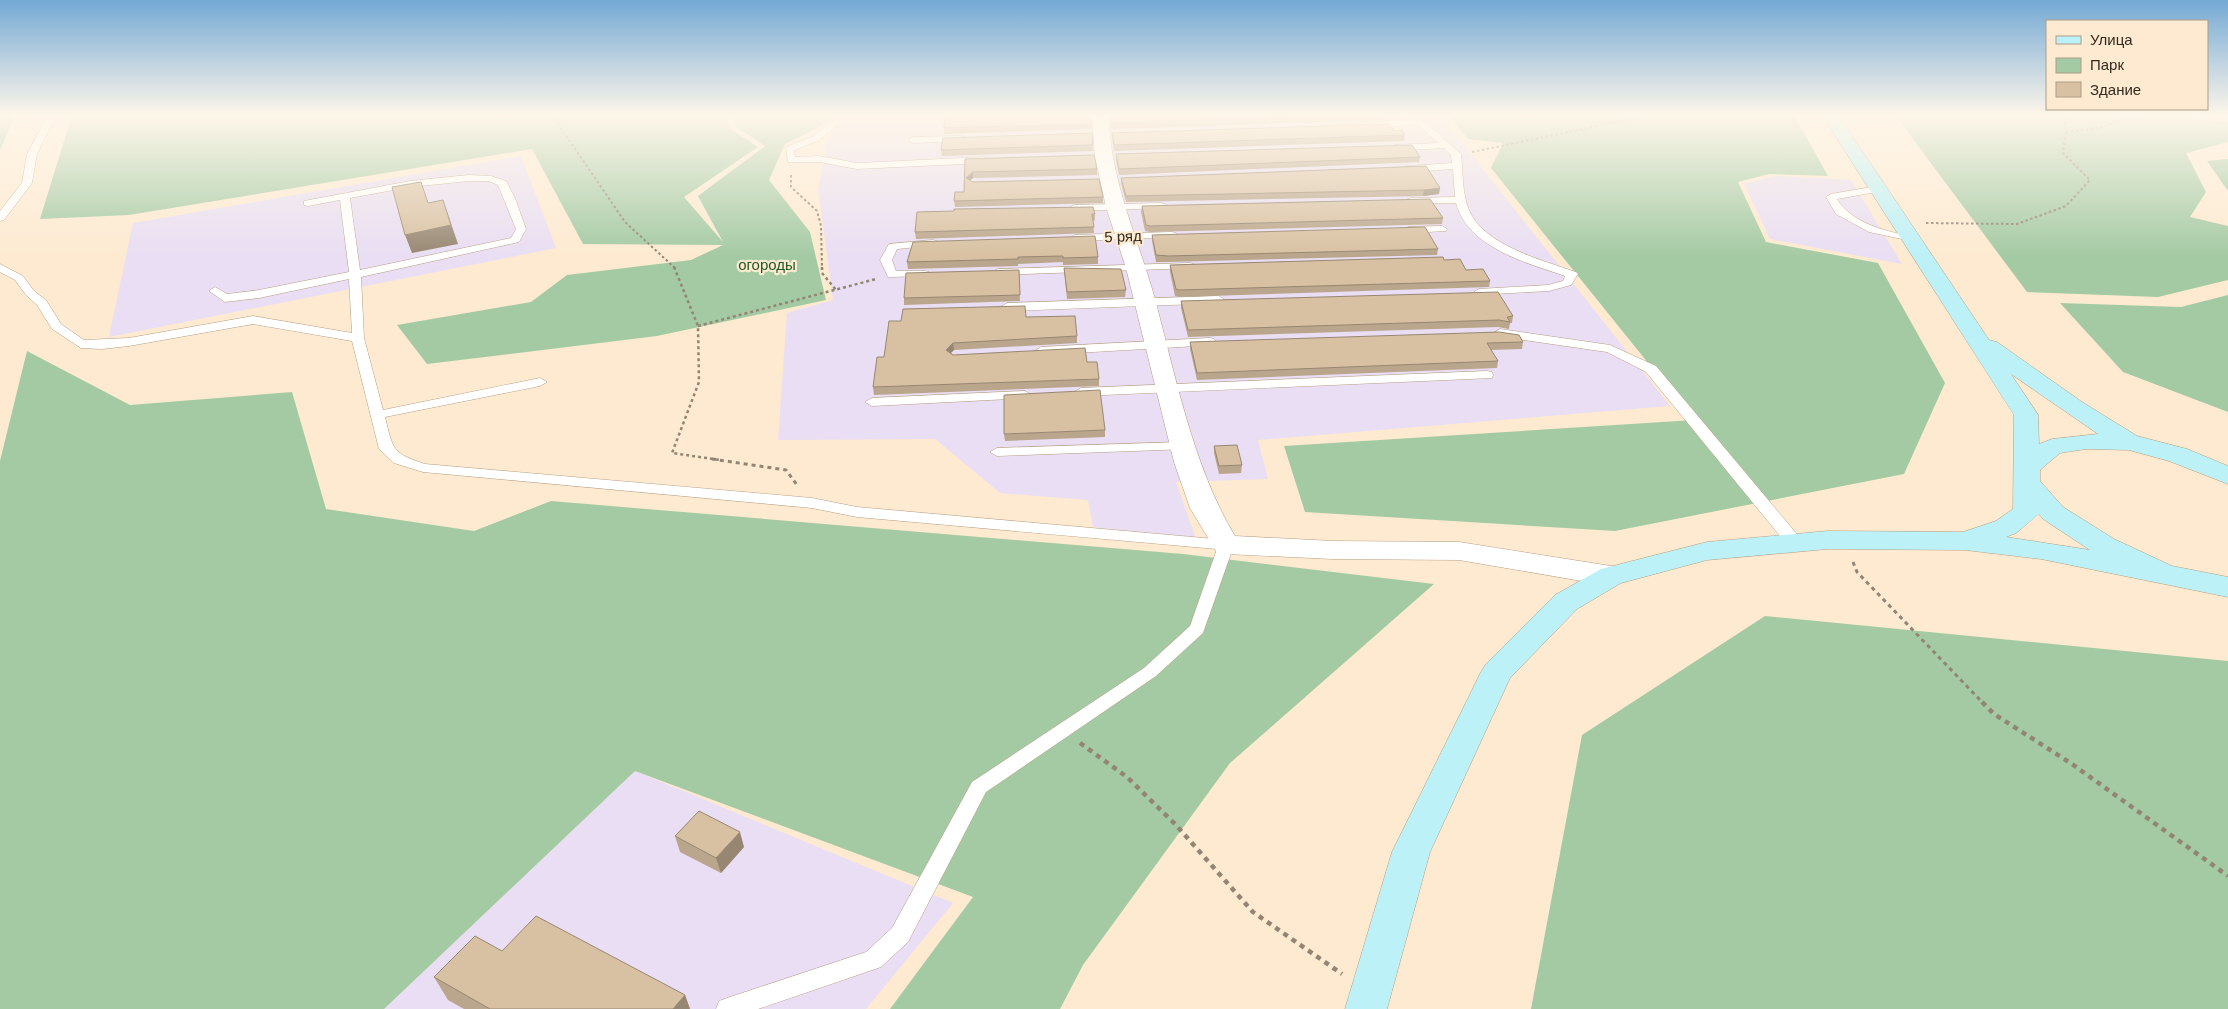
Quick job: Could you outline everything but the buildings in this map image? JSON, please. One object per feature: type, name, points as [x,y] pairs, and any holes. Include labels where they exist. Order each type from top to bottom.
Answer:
[{"type":"main road","points":[[1861,162],[2026,415],[2027,512],[2006,527],[1965,540]]},
{"type":"main road","points":[[1975,337],[2073,407],[2130,442]]},
{"type":"main road","points":[[2028,475],[2052,447],[2086,441],[2130,442],[2178,455],[2228,476]]},
{"type":"main road","points":[[2028,475],[2052,513],[2104,546],[2165,574]]},
{"type":"main road","points":[[1368,1003],[1411,852],[1497,672],[1566,602],[1611,576],[1707,550],[1844,540],[1965,540],[2041,550],[2223,585]]},
{"type":"street","points":[[1107,162],[1116,206],[1136,268],[1183,446],[1198,494],[1226,545],[1333,550],[1459,552],[1611,576]]},
{"type":"lane","points":[[0,218],[27,183],[31,162]]},
{"type":"lane","points":[[836,162],[857,166],[910,162]]},
{"type":"lane","points":[[1457,162],[1461,200],[1471,225],[1502,248],[1540,264],[1572,274],[1567,283],[1549,288],[1465,294]]},
{"type":"lane","points":[[1392,170],[1458,166]]},
{"type":"lane","points":[[215,291],[225,298],[356,275],[494,246],[515,240],[521,229],[502,183],[492,177],[464,176],[308,203]]},
{"type":"lane","points":[[1878,189],[1831,197],[1840,212],[1872,230],[1912,240]]},
{"type":"lane","points":[[345,196],[356,275],[358,338],[386,449],[399,460],[423,468],[812,502],[857,512],[1226,545],[1197,629],[1150,672],[979,787],[900,935],[873,960],[727,1009]]},
{"type":"lane","points":[[1402,201],[1461,200]]},
{"type":"lane","points":[[1066,208],[1175,205]]},
{"type":"lane","points":[[1393,230],[1442,229]]},
{"type":"lane","name":"5 ряд","points":[[1066,238],[1184,235]]},
{"type":"lane","points":[[941,274],[892,275],[886,260],[893,246],[948,242]]},
{"type":"lane","points":[[990,272],[1205,266]]},
{"type":"lane","points":[[0,267],[19,278],[30,293],[42,303],[56,326],[80,344],[102,345],[129,342],[253,320],[358,338]]},
{"type":"lane","points":[[990,307],[1235,300]]},
{"type":"lane","points":[[1488,333],[1610,349],[1651,369],[1795,543]]},
{"type":"lane","points":[[1031,351],[1225,342]]},
{"type":"lane","points":[[1069,392],[1487,375]]},
{"type":"lane","points":[[377,415],[540,382]]},
{"type":"lane","points":[[872,402],[1040,394]]},
{"type":"lane","points":[[997,452],[1183,446]]},
{"type":"path","points":[[584,162],[625,222],[674,266],[698,326],[699,382],[672,453],[786,470],[812,502]]},
{"type":"path","points":[[791,162],[791,187],[817,211],[821,226],[822,273],[836,290]]},
{"type":"path","points":[[1901,223],[2017,224],[2066,206],[2090,180],[2073,162]]},
{"type":"path","points":[[698,326],[892,275]]},
{"type":"path","points":[[1844,540],[1858,572],[1994,714],[2072,764],[2228,876]]},
{"type":"path","points":[[1063,731],[1127,777],[1176,824],[1253,912],[1325,960],[1368,1003]]},
{"type":"shaded area","points":[[486,162],[523,162],[556,248],[109,337],[133,223]]},
{"type":"shaded area","points":[[824,162],[1477,162],[1670,406],[1258,440],[1268,479],[1176,482],[1196,539],[1093,527],[1088,500],[1000,493],[935,439],[778,440],[787,313],[833,300],[818,189]]},
{"type":"shaded area","points":[[1776,176],[1851,180],[1902,264],[1770,239],[1744,184]]},
{"type":"shaded area","points":[[635,771],[953,903],[866,1009],[384,1009]]},
{"type":"green space","points":[[58,162],[452,162],[129,215],[40,219]]},
{"type":"green space","name":"огороды","points":[[539,162],[736,162],[684,197],[723,242],[698,196],[743,162],[777,162],[769,180],[810,232],[826,300],[657,336],[427,364],[397,325],[531,302],[567,275],[691,260],[723,245],[583,244]]},
{"type":"green space","points":[[1494,162],[1820,162],[1828,176],[1769,174],[1738,182],[1766,242],[1878,263],[1945,383],[1904,474],[1615,531],[1305,512],[1284,446],[1694,420],[1491,168]]},
{"type":"green space","points":[[1930,162],[2191,162],[2206,192],[2190,217],[2228,226],[2228,280],[2158,297],[2027,292]]},
{"type":"green space","points":[[2208,162],[2228,162],[2228,191]]},
{"type":"green space","points":[[2228,295],[2228,412],[2123,372],[2060,303],[2181,307]]},
{"type":"green space","points":[[27,351],[130,405],[292,392],[326,509],[474,531],[551,501],[1183,554],[1434,584],[1230,763],[1083,965],[1060,1009],[890,1009],[973,897],[635,771],[384,1009],[0,1009],[0,461]]},
{"type":"green space","points":[[1765,616],[2228,661],[2228,1009],[1531,1009],[1582,735]]}]
